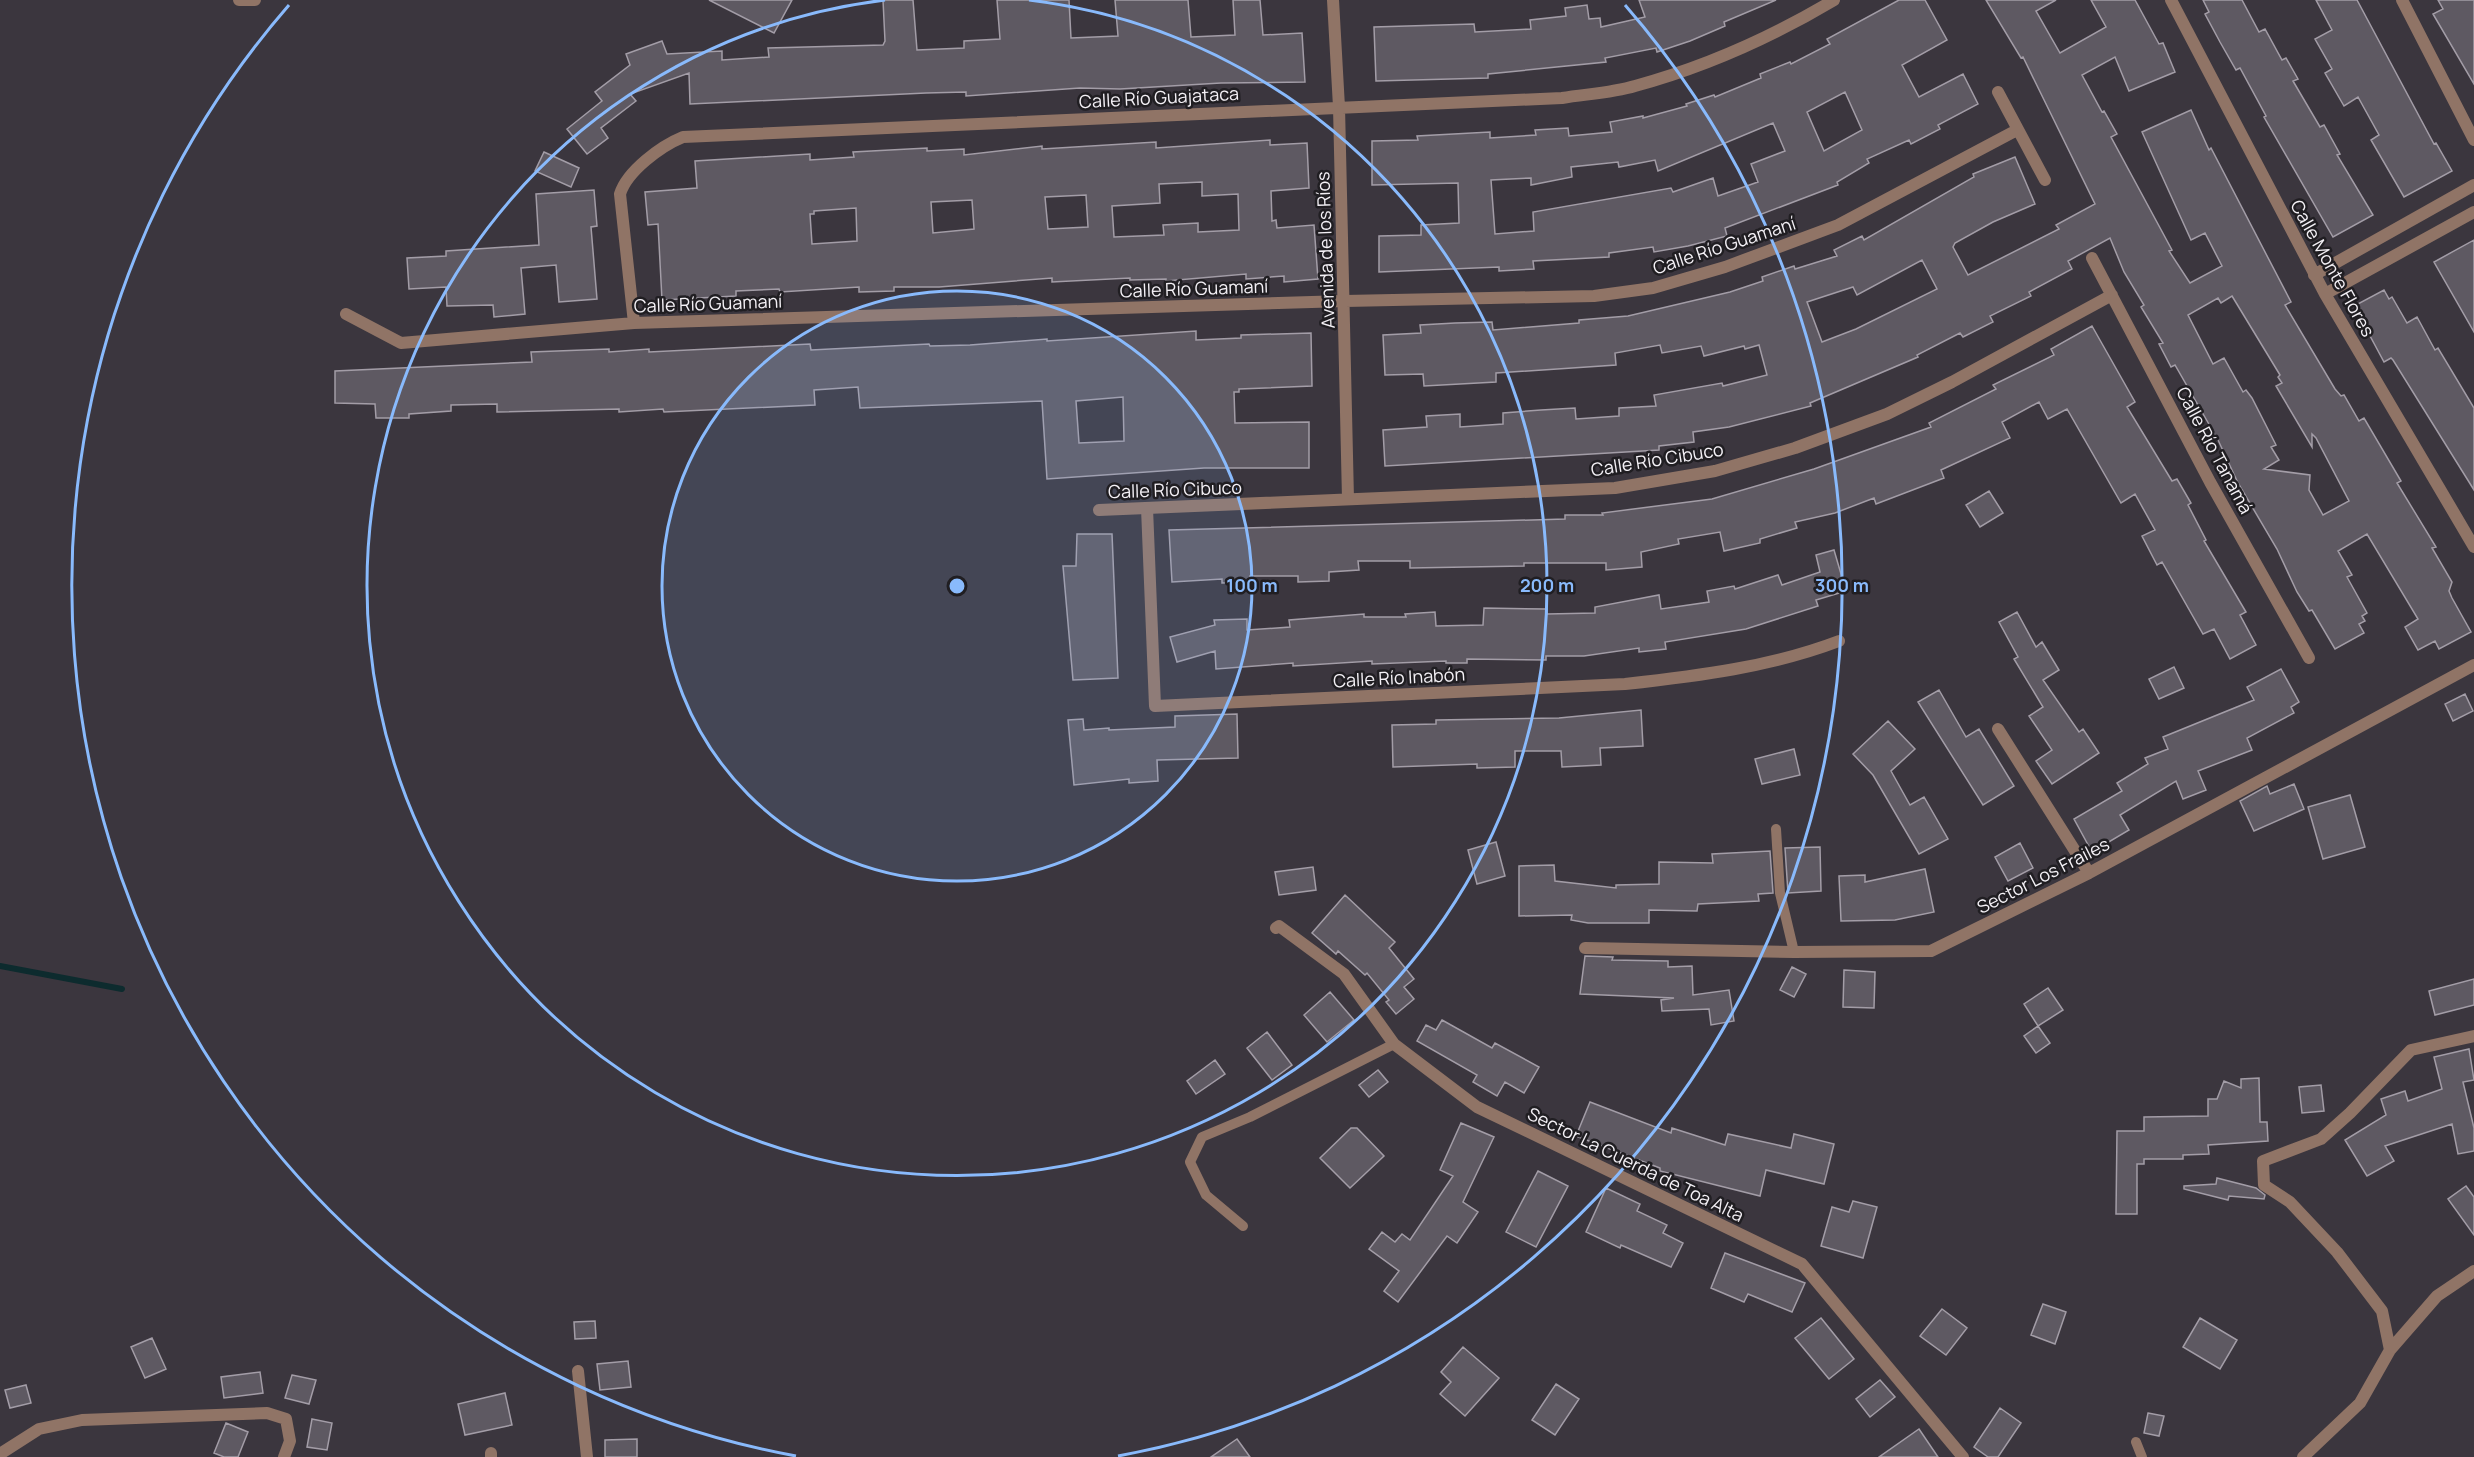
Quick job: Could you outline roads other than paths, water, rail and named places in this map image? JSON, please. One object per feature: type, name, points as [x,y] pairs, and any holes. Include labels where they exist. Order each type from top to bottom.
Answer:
[{"type":"street","points":[[239,0],[255,0]]},
{"type":"street","name":"Avenida de los Ríos","points":[[1333,0],[1345,301],[1348,499]]},
{"type":"street","name":"Calle Río Guajataca","points":[[634,323],[620,194],[624,181],[673,141],[683,137],[1339,107],[1494,103],[1562,98],[1634,87],[1723,57],[1796,22],[1834,0]]},
{"type":"street","name":"Calle Monte Flores","points":[[2171,0],[2314,275],[2474,547]]},
{"type":"street","points":[[2402,0],[2474,140]]},
{"type":"street","points":[[1998,92],[2045,180]]},
{"type":"street","name":"Calle Río Guamaní","points":[[346,314],[401,343],[634,323],[1345,301],[1551,299],[1653,288],[1725,267],[1838,225],[2017,130]]},
{"type":"street","points":[[2314,275],[2474,185]]},
{"type":"street","points":[[2325,294],[2474,212]]},
{"type":"street","name":"Calle Río Tanamá","points":[[2092,258],[2210,482],[2309,657]]},
{"type":"street","name":"Calle Río Cibuco","points":[[1099,510],[1615,488],[1714,471],[1796,448],[1887,414],[1952,382],[2112,295]]},
{"type":"street","name":"Calle Río Inabón","points":[[1148,508],[1155,706],[1625,684],[1678,678],[1802,655],[1839,641]]},
{"type":"street","name":"Sector Los Frailes","points":[[1586,948],[1794,952],[1931,951],[2089,873],[2474,665]]},
{"type":"street","points":[[1998,729],[2089,873]]},
{"type":"street","name":"Sector La Cuerda de Toa Alta","points":[[1276,928],[1279,926],[1344,974],[1394,1044],[1477,1107],[1802,1264],[1963,1457]]},
{"type":"street","points":[[2390,1350],[2382,1311],[2337,1252],[2290,1202],[2264,1185],[2263,1161],[2321,1139],[2350,1113],[2411,1050],[2474,1036]]},
{"type":"street","points":[[2303,1457],[2360,1403],[2390,1350],[2437,1296],[2474,1271]]},
{"type":"street","points":[[578,1371],[587,1457]]},
{"type":"street","points":[[0,1454],[39,1429],[82,1420],[267,1413],[286,1419],[290,1441],[284,1457]]},
{"type":"lane","points":[[1776,829],[1780,893],[1794,952]]},
{"type":"lane","points":[[1243,1226],[1206,1195],[1190,1162],[1202,1137],[1250,1117],[1394,1044]]},
{"type":"lane","points":[[2136,1442],[2142,1457]]},
{"type":"waterway","points":[[0,966],[122,989]]}]
